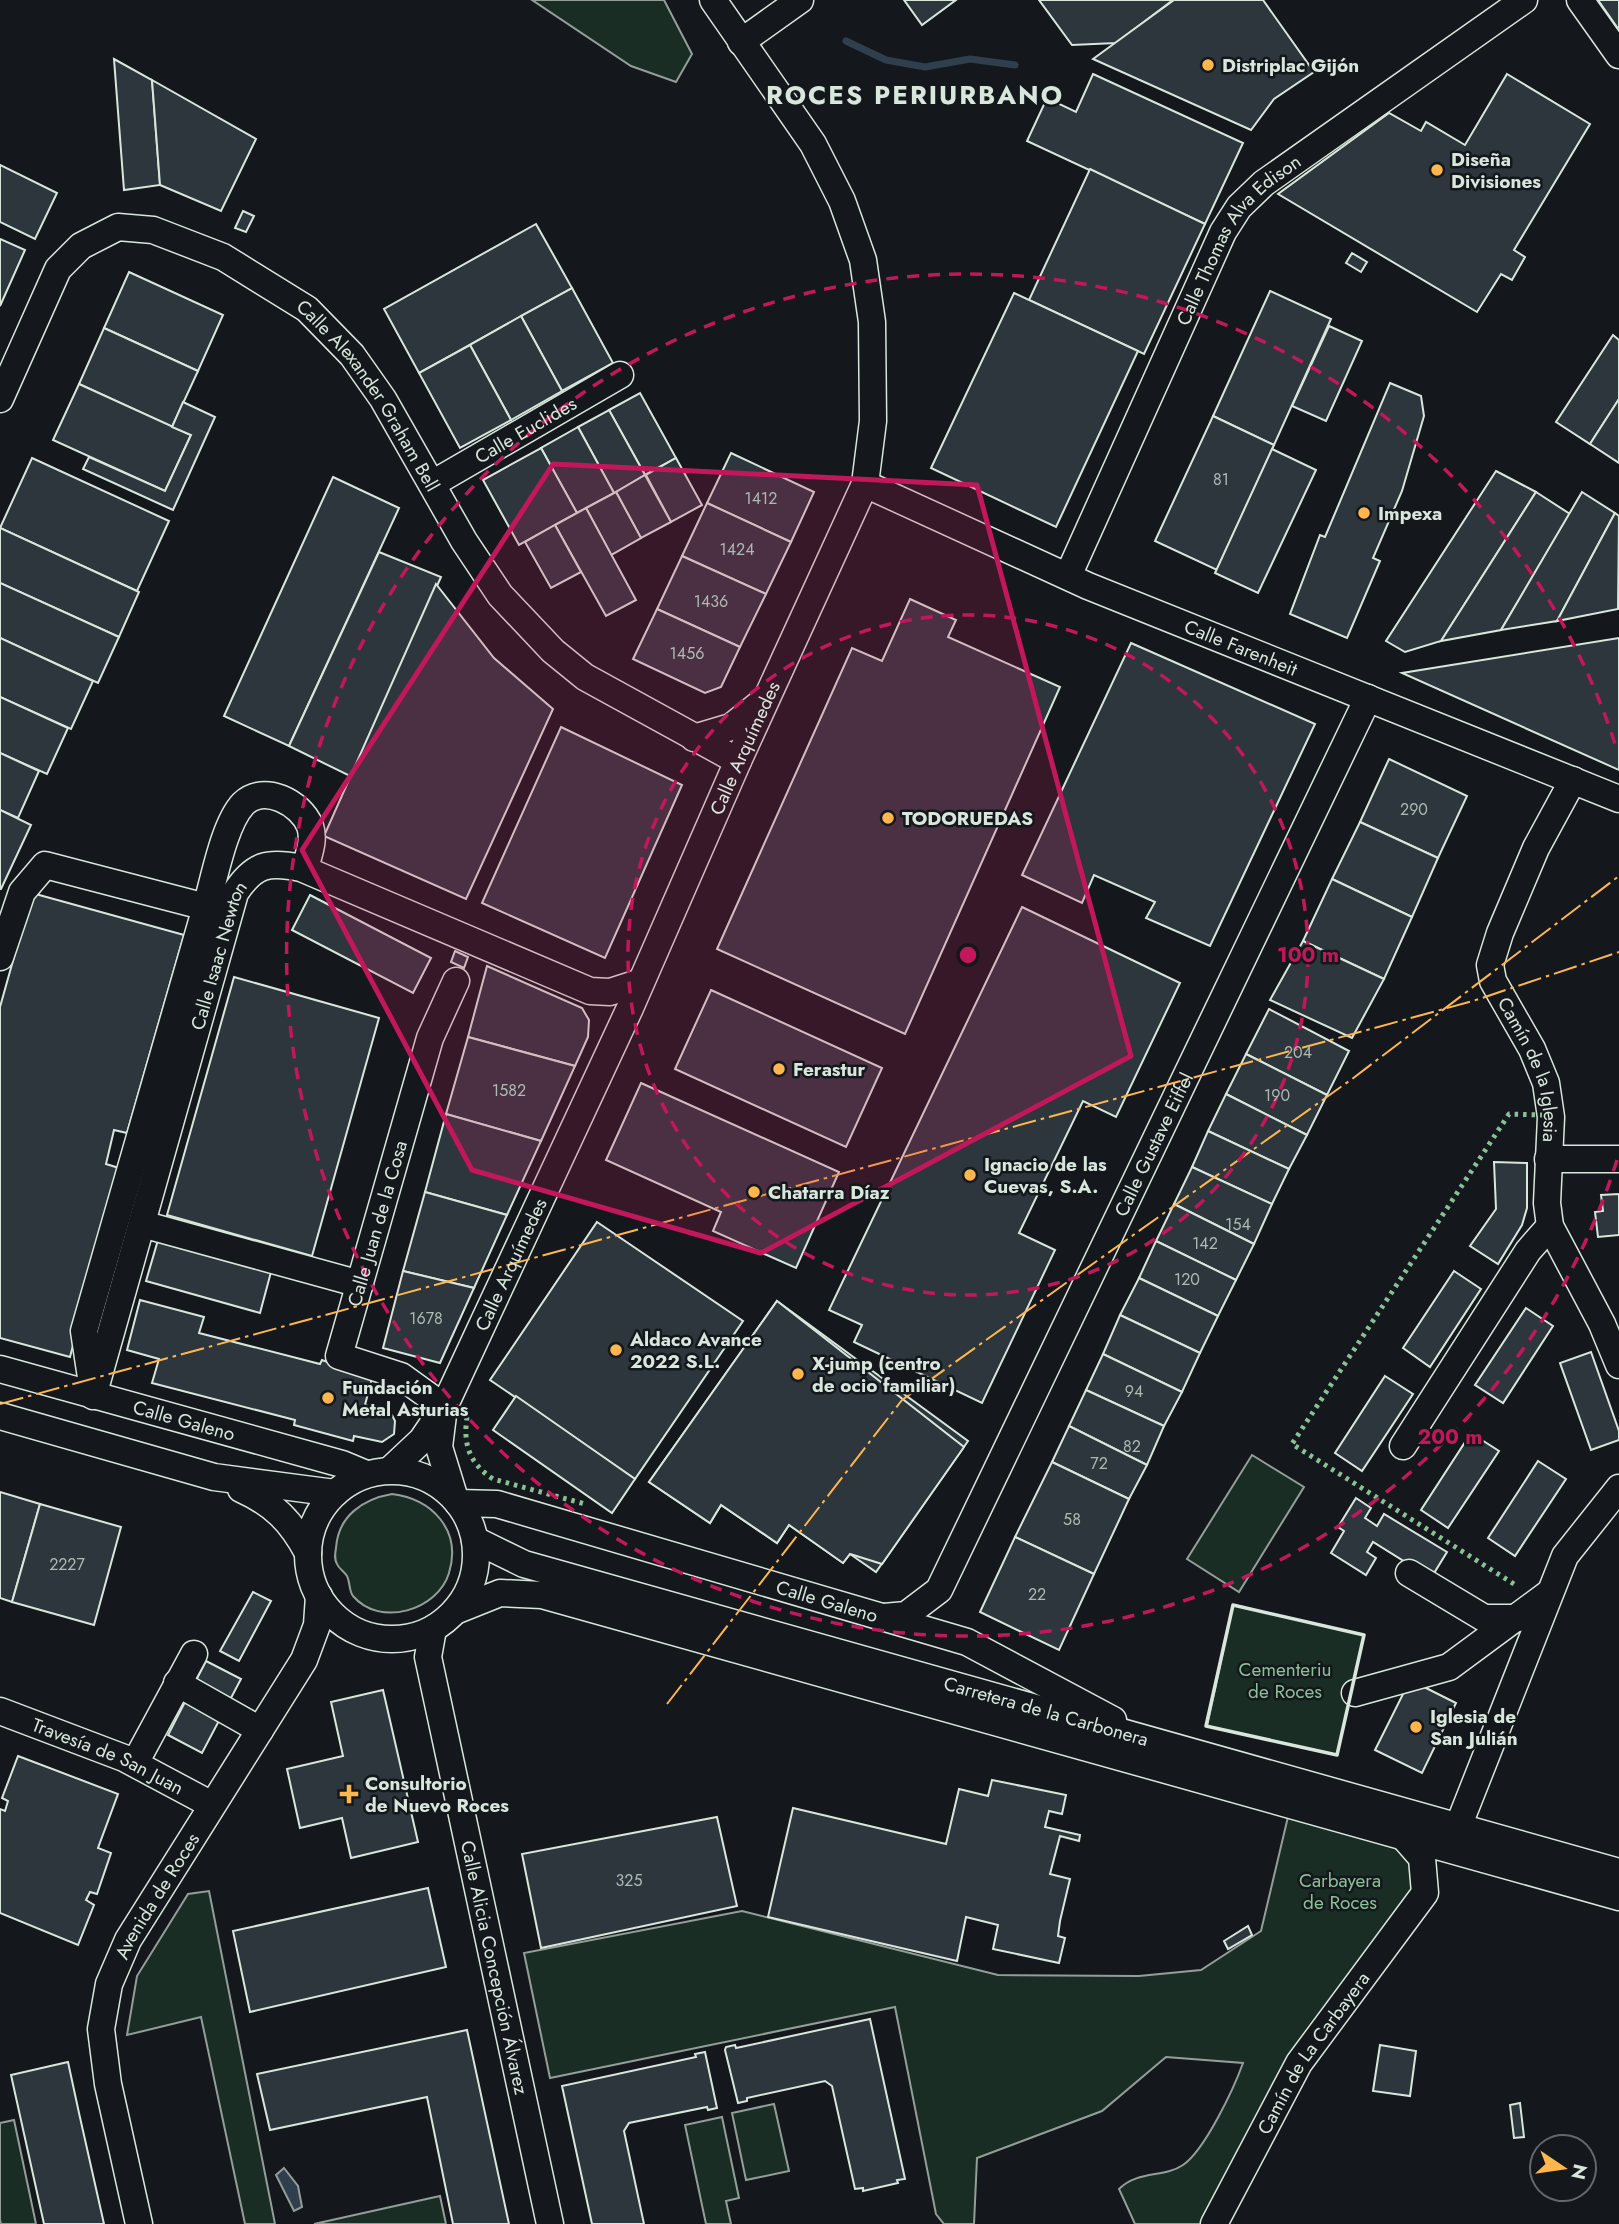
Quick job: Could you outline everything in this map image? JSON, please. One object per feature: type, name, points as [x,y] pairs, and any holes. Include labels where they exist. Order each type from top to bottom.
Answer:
[{"type":"street","name":"Calle Arquímedes","points":[[457,1501],[439,1447],[444,1407],[616,1039],[738,761],[865,484],[873,409],[872,322],[863,260],[842,201],[813,144],[713,0]]},
{"type":"street","points":[[741,42],[800,0]]},
{"type":"street","name":"Calle Thomas Alva Edison","points":[[1068,576],[1223,232],[1238,207],[1264,183],[1524,0]]},
{"type":"street","points":[[1580,0],[1619,55]]},
{"type":"street","name":"Calle Alexander Graham Bell","points":[[0,399],[58,269],[81,246],[118,227],[153,230],[223,257],[307,309],[352,355],[383,399],[500,595],[553,651],[586,677],[738,761]]},
{"type":"street","name":"Calle Euclides","points":[[432,484],[620,375]]},
{"type":"street","name":"Calle Farenheit","points":[[865,484],[1068,576],[1619,799]]},
{"type":"street","points":[[717,808],[709,766],[694,738],[732,727],[767,698]]},
{"type":"street","name":"Calle Gustave Eiffel","points":[[884,1617],[906,1615],[939,1590],[1368,698]]},
{"type":"street","name":"Camín de la Iglesia","points":[[1573,780],[1536,848],[1500,933],[1490,965],[1493,981],[1532,1049],[1546,1083],[1551,1117],[1547,1203],[1550,1226],[1602,1324],[1619,1365]]},
{"type":"street","points":[[93,1396],[84,1331],[205,907],[230,829],[243,804],[256,797],[273,796],[289,801],[302,813],[310,826],[312,841],[305,869]]},
{"type":"street","name":"Calle Isaac Newton","points":[[93,1396],[235,893],[248,873],[277,863],[305,869],[590,990],[610,992],[641,982]]},
{"type":"street","points":[[0,957],[22,892],[45,865],[205,907]]},
{"type":"street","name":"Calle Juan de la Cosa","points":[[444,1407],[401,1376],[339,1356],[430,1038],[456,981]]},
{"type":"street","points":[[590,990],[611,1019],[616,1039]]},
{"type":"street","points":[[1548,1159],[1619,1159]]},
{"type":"street","points":[[142,1224],[360,1284]]},
{"type":"street","points":[[1403,1447],[1528,1251],[1550,1226]]},
{"type":"street","name":"Calle Galeno","points":[[0,1369],[378,1472]]},
{"type":"street","points":[[378,1472],[416,1474],[440,1485],[457,1501],[475,1540],[476,1566],[469,1590],[455,1611],[433,1629],[401,1639],[369,1636],[340,1621],[318,1596],[310,1575],[308,1553],[316,1520],[335,1493],[378,1472],[422,1440],[444,1407]]},
{"type":"street","points":[[0,1416],[214,1477],[335,1493]]},
{"type":"street","name":"Calle Galeno","points":[[446,1470],[497,1504]]},
{"type":"street","points":[[214,1477],[271,1504],[296,1530],[308,1553]]},
{"type":"street","points":[[1458,1827],[1565,1556],[1619,1488]]},
{"type":"street","name":"Calle Galeno","points":[[457,1501],[497,1504],[967,1642],[1091,1706],[1141,1737]]},
{"type":"street","name":"Carretera de la Carbonera","points":[[475,1540],[524,1564],[1619,1872]]},
{"type":"street","points":[[1409,1573],[1484,1618],[1519,1618]]},
{"type":"street","points":[[939,1590],[940,1609],[947,1625],[967,1642]]},
{"type":"street","points":[[1355,1693],[1449,1667],[1550,1593]]},
{"type":"street","name":"Carretera de la Carbonera","points":[[455,1611],[500,1594],[542,1595],[1402,1835]]},
{"type":"street","name":"Avenida de Roces","points":[[139,2224],[106,2070],[101,2029],[109,1984],[128,1940],[313,1643],[318,1596]]},
{"type":"street","name":"Calle Alicia Concepción Álvarez","points":[[433,1629],[428,1657],[550,2224]]},
{"type":"street","points":[[135,1763],[194,1654]]},
{"type":"street","points":[[177,1683],[260,1730]]},
{"type":"street","name":"Travesía de San Juan","points":[[0,1711],[135,1763],[212,1805]]},
{"type":"street","points":[[1402,1835],[1619,1896]]},
{"type":"street","name":"Camín de La Carbayera","points":[[1214,2224],[1300,2063],[1425,1892],[1422,1858],[1402,1835]]},
{"type":"highlighted area","points":[[553,464],[977,485],[1131,1056],[761,1253],[472,1170],[302,850]]},
{"type":"green space","points":[[532,0],[664,0],[692,54],[676,82],[631,66]]},
{"type":"green space","points":[[1252,1455],[1304,1487],[1239,1592],[1187,1559]]},
{"type":"green space","points":[[392,1494],[420,1502],[440,1519],[447,1530],[452,1557],[443,1586],[433,1597],[421,1605],[392,1613],[364,1606],[353,1596],[347,1576],[338,1566],[335,1556],[338,1537],[347,1518],[371,1500]]},
{"type":"green space","name":"Cementeriu de Roces","points":[[1233,1605],[1364,1635],[1337,1755],[1207,1726]]},
{"type":"green space","name":"Carbayera de Roces","points":[[1291,1804],[1402,1835],[1426,1878],[1365,1971],[1214,2224],[1135,2224],[1119,2189],[1134,2179],[1176,2169],[1192,2157],[1218,2118],[1243,2063],[1166,2057],[1102,2111],[977,2158],[974,2224],[944,2224],[936,2214],[895,2007],[550,2078],[524,1953],[742,1911],[998,1975],[1139,1976],[1201,1970],[1261,1931]]},
{"type":"green space","points":[[209,1891],[275,2224],[245,2224],[201,2017],[127,2035],[137,1976],[188,1894]]},
{"type":"green space","points":[[774,2104],[789,2171],[746,2180],[732,2113]]},
{"type":"green space","points":[[722,2117],[739,2198],[726,2201],[731,2224],[706,2224],[685,2125]]},
{"type":"green space","points":[[14,2120],[36,2224],[1,2224],[0,2220],[0,2123]]},
{"type":"green space","points":[[440,2196],[446,2224],[314,2224]]},
{"type":"water","points":[[284,2168],[298,2186],[302,2207],[294,2211],[276,2175]]},
{"type":"building","points":[[904,0],[956,0],[922,25]]},
{"type":"building","points":[[1039,0],[1173,0],[1116,43],[1072,45]]},
{"type":"building","name":"Distriplac Gijón","points":[[1174,0],[1263,0],[1314,72],[1274,99],[1251,130],[1093,59]]},
{"type":"building","points":[[1598,0],[1619,0],[1619,30]]},
{"type":"building","points":[[114,59],[152,80],[160,185],[124,190]]},
{"type":"building","points":[[1093,74],[1243,143],[1205,224],[1027,141],[1047,98],[1076,112]]},
{"type":"building","name":"Diseña Divisiones","points":[[1507,74],[1590,124],[1514,250],[1525,257],[1512,280],[1501,274],[1477,312],[1278,194],[1389,113],[1421,131],[1426,122],[1465,145]]},
{"type":"building","points":[[152,80],[256,139],[221,211],[160,185]]},
{"type":"building","points":[[0,165],[57,193],[35,239],[0,222]]},
{"type":"building","points":[[1090,169],[1205,224],[1144,354],[1029,300]]},
{"type":"building","points":[[243,211],[254,216],[246,232],[235,228]]},
{"type":"building","points":[[536,224],[572,288],[419,373],[384,309]]},
{"type":"building","points":[[0,239],[25,250],[0,306]]},
{"type":"building","points":[[1352,253],[1367,262],[1361,272],[1346,263]]},
{"type":"building","points":[[129,272],[223,315],[198,371],[104,328]]},
{"type":"building","points":[[572,288],[613,363],[562,391],[521,316]]},
{"type":"building","points":[[1270,291],[1331,319],[1274,445],[1213,416]]},
{"type":"building","points":[[1014,293],[1138,351],[1056,527],[931,468]]},
{"type":"building","points":[[521,316],[562,391],[511,420],[470,345]]},
{"type":"building","points":[[1329,326],[1362,341],[1326,421],[1292,406]]},
{"type":"building","points":[[104,328],[198,371],[172,427],[79,384]]},
{"type":"building","points":[[1613,335],[1619,340],[1619,399],[1590,444],[1556,422]]},
{"type":"building","points":[[470,345],[511,420],[460,448],[419,373]]},
{"type":"building","name":"Impexa","points":[[1390,383],[1421,396],[1424,416],[1402,491],[1373,558],[1380,561],[1347,638],[1290,614],[1320,535],[1325,537]]},
{"type":"building","points":[[79,384],[191,435],[165,491],[53,440]]},
{"type":"building","points":[[640,393],[676,458],[645,475],[609,410]]},
{"type":"building","points":[[1619,399],[1619,463],[1590,444]]},
{"type":"building","points":[[183,402],[215,417],[173,510],[83,469],[89,457],[165,491],[191,435],[172,427]]},
{"type":"building","points":[[609,410],[645,475],[614,493],[578,427]]},
{"type":"building","points":[[1213,416],[1274,445],[1217,570],[1155,541]]},
{"type":"building","points":[[578,427],[614,493],[577,513],[541,448]]},
{"type":"building","points":[[541,448],[577,513],[519,545],[483,480]]},
{"type":"building","points":[[1272,449],[1316,470],[1258,593],[1215,573]]},
{"type":"building","points":[[731,453],[814,492],[791,542],[707,503]]},
{"type":"building","points":[[32,458],[169,521],[137,591],[0,528]]},
{"type":"building","points":[[676,458],[702,505],[671,522],[646,475]]},
{"type":"building","points":[[1496,471],[1536,492],[1441,641],[1405,652],[1386,641]]},
{"type":"building","points":[[645,475],[671,522],[641,538],[616,492]]},
{"type":"building","points":[[333,477],[399,508],[289,746],[224,716]]},
{"type":"building","points":[[616,492],[641,538],[611,555],[586,508]]},
{"type":"building","points":[[1536,492],[1570,514],[1501,630],[1441,641]]},
{"type":"building","points":[[1582,492],[1615,513],[1557,621],[1501,630]]},
{"type":"building","points":[[707,503],[791,542],[766,594],[682,556]]},
{"type":"building","points":[[586,508],[636,600],[606,616],[555,525]]},
{"type":"building","points":[[1615,513],[1619,516],[1618,609],[1557,621]]},
{"type":"building","points":[[555,525],[581,572],[551,588],[525,542]]},
{"type":"building","points":[[0,528],[139,592],[119,637],[0,583]]},
{"type":"building","points":[[379,552],[441,577],[352,777],[289,746]]},
{"type":"building","points":[[682,556],[766,594],[740,647],[657,609]]},
{"type":"building","points":[[0,583],[119,637],[98,683],[0,638]]},
{"type":"building","points":[[436,584],[494,658],[553,709],[466,899],[324,836]]},
{"type":"building","name":"TODORUEDAS","points":[[910,599],[956,620],[948,637],[1060,687],[905,1034],[717,949],[852,648],[882,661]]},
{"type":"building","points":[[657,609],[740,647],[721,687],[705,693],[633,659]]},
{"type":"building","points":[[0,638],[93,681],[71,729],[0,697]]},
{"type":"building","points":[[1619,638],[1619,770],[1402,673],[1439,667]]},
{"type":"building","points":[[1131,643],[1315,724],[1210,946],[1146,918],[1155,902],[1094,875],[1082,903],[1022,875]]},
{"type":"building","points":[[0,697],[68,728],[47,774],[0,753]]},
{"type":"building","points":[[561,727],[682,785],[605,958],[482,903]]},
{"type":"building","points":[[0,753],[39,771],[18,818],[0,810]]},
{"type":"building","points":[[1389,759],[1467,796],[1438,858],[1360,822]]},
{"type":"building","points":[[0,810],[31,825],[1,889],[0,889]]},
{"type":"building","points":[[1360,822],[1438,858],[1412,917],[1332,879]]},
{"type":"building","points":[[1332,879],[1412,917],[1384,979],[1303,941]]},
{"type":"building","points":[[32,893],[184,935],[127,1133],[114,1130],[106,1164],[119,1168],[70,1357],[0,1338],[0,1007]]},
{"type":"building","points":[[310,895],[431,958],[413,993],[292,930]]},
{"type":"building","name":"Ignacio de las Cuevas, S.A.","points":[[1022,907],[1180,983],[1116,1117],[1083,1101],[1019,1233],[1055,1250],[982,1403],[854,1342],[862,1325],[829,1310]]},
{"type":"building","points":[[1303,941],[1384,979],[1352,1038],[1270,1000]]},
{"type":"building","points":[[455,951],[468,957],[464,968],[451,962]]},
{"type":"building","points":[[487,966],[582,1008],[589,1020],[588,1037],[575,1066],[468,1037]]},
{"type":"building","points":[[234,977],[379,1018],[312,1256],[167,1215]]},
{"type":"building","name":"Ferastur","points":[[711,990],[882,1068],[846,1147],[675,1069]]},
{"type":"building","points":[[1269,1009],[1349,1051],[1327,1095],[1246,1054]]},
{"type":"building","points":[[468,1037],[575,1066],[541,1141],[446,1114]]},
{"type":"building","points":[[1246,1054],[1327,1095],[1307,1135],[1226,1094]]},
{"type":"building","name":"Chatarra Díaz","points":[[641,1083],[839,1172],[796,1268],[713,1231],[721,1212],[606,1160]]},
{"type":"building","points":[[1226,1094],[1307,1135],[1289,1169],[1208,1131]]},
{"type":"building","points":[[446,1114],[541,1141],[507,1215],[425,1192]]},
{"type":"building","points":[[1208,1131],[1289,1169],[1272,1204],[1192,1167]]},
{"type":"building","points":[[1494,1162],[1527,1163],[1527,1208],[1522,1225],[1498,1264],[1470,1246],[1496,1209]]},
{"type":"building","points":[[1192,1167],[1272,1204],[1254,1244],[1174,1204]]},
{"type":"building","points":[[425,1192],[507,1215],[474,1288],[403,1271]]},
{"type":"building","points":[[1619,1194],[1619,1235],[1598,1237],[1595,1212],[1603,1211],[1601,1195]]},
{"type":"building","points":[[1174,1204],[1254,1244],[1236,1280],[1156,1241]]},
{"type":"building","name":"Aldaco Avance 2022 S.L.","points":[[597,1222],[743,1321],[635,1479],[490,1380]]},
{"type":"building","points":[[158,1240],[271,1272],[260,1313],[146,1281]]},
{"type":"building","points":[[1156,1241],[1236,1280],[1218,1316],[1139,1278]]},
{"type":"building","points":[[403,1271],[474,1288],[440,1363],[383,1348]]},
{"type":"building","points":[[1454,1271],[1481,1289],[1430,1367],[1403,1348]]},
{"type":"building","points":[[1139,1278],[1218,1316],[1200,1353],[1120,1315]]},
{"type":"building","points":[[140,1300],[204,1317],[199,1333],[320,1364],[322,1360],[372,1378],[365,1405],[392,1415],[395,1421],[394,1434],[382,1442],[354,1436],[353,1441],[294,1425],[295,1420],[152,1383],[159,1359],[127,1350]]},
{"type":"building","name":"X-jump (centro de ocio familiar)","points":[[777,1301],[968,1441],[876,1572],[850,1554],[843,1563],[789,1525],[777,1543],[721,1505],[710,1523],[649,1482]]},
{"type":"building","name":"X-jump (centro de ocio familiar)","points":[[777,1301],[964,1447],[882,1564],[850,1554],[843,1563],[789,1525],[777,1543],[721,1505],[710,1523],[649,1482]]},
{"type":"building","points":[[1526,1308],[1553,1326],[1503,1403],[1475,1385]]},
{"type":"building","points":[[1120,1315],[1200,1353],[1182,1392],[1103,1354]]},
{"type":"building","points":[[1591,1352],[1619,1431],[1619,1440],[1591,1450],[1560,1363]]},
{"type":"building","points":[[1103,1354],[1182,1392],[1164,1426],[1086,1390]]},
{"type":"building","points":[[1385,1376],[1413,1394],[1362,1471],[1335,1453]]},
{"type":"building","points":[[1086,1390],[1164,1426],[1147,1465],[1069,1426]]},
{"type":"building","points":[[516,1396],[635,1479],[612,1513],[493,1430]]},
{"type":"building","points":[[1069,1426],[1147,1465],[1129,1499],[1052,1462]]},
{"type":"building","points":[[1471,1433],[1499,1451],[1448,1528],[1421,1510]]},
{"type":"building","points":[[1538,1461],[1566,1479],[1515,1556],[1488,1538]]},
{"type":"building","points":[[1052,1462],[1129,1499],[1094,1574],[1015,1537]]},
{"type":"building","points":[[0,1492],[40,1504],[12,1602],[0,1598]]},
{"type":"building","points":[[1356,1498],[1371,1508],[1365,1518],[1377,1526],[1384,1514],[1447,1552],[1431,1578],[1373,1542],[1367,1552],[1376,1558],[1366,1575],[1331,1553],[1344,1531],[1338,1527]]},
{"type":"building","points":[[40,1504],[121,1527],[94,1625],[12,1602]]},
{"type":"building","points":[[1015,1537],[1094,1574],[1059,1650],[980,1612]]},
{"type":"building","points":[[253,1592],[271,1601],[239,1661],[220,1651]]},
{"type":"building","points":[[206,1661],[241,1679],[202,1753],[168,1735]]},
{"type":"building","name":"Iglesia de San Julián","points":[[1410,1680],[1456,1703],[1422,1773],[1375,1750]]},
{"type":"building","name":"Consultorio de Nuevo Roces","points":[[383,1690],[418,1842],[351,1858],[342,1818],[300,1828],[287,1769],[343,1756],[331,1702]]},
{"type":"building","points":[[18,1756],[118,1794],[98,1848],[111,1853],[97,1894],[90,1892],[86,1900],[94,1905],[78,1945],[0,1913],[0,1809],[5,1811],[8,1801],[2,1798]]},
{"type":"building","points":[[992,1780],[1066,1795],[1062,1814],[1049,1811],[1045,1827],[1080,1835],[1079,1841],[1060,1836],[1050,1874],[1070,1879],[1058,1936],[1065,1938],[1059,1963],[993,1949],[998,1925],[966,1917],[957,1961],[768,1917],[793,1808],[946,1844],[959,1789],[988,1796]]},
{"type":"building","points":[[717,1817],[737,1906],[541,1948],[522,1854]]},
{"type":"building","points":[[428,1888],[446,1967],[250,2012],[233,1931]]},
{"type":"building","points":[[1248,1926],[1252,1935],[1228,1949],[1224,1941]]},
{"type":"building","points":[[870,2019],[905,2179],[863,2191],[863,2188],[855,2189],[832,2086],[825,2081],[747,2098],[747,2101],[738,2103],[725,2050],[726,2047],[735,2045],[736,2048]]},
{"type":"building","points":[[467,2030],[509,2224],[453,2224],[427,2097],[270,2130],[257,2074]]},
{"type":"building","points":[[1380,2045],[1416,2051],[1410,2096],[1373,2091]]},
{"type":"building","points":[[705,2052],[717,2108],[708,2110],[707,2107],[629,2123],[624,2131],[644,2224],[592,2224],[562,2086],[696,2057],[695,2054]]},
{"type":"building","points":[[68,2062],[104,2224],[44,2224],[11,2075]]},
{"type":"building","points":[[1520,2103],[1524,2137],[1514,2138],[1510,2105]]},
{"type":"waterway","points":[[846,41],[886,60],[925,67],[970,59],[1015,65]]},
{"type":"hedge","points":[[1514,1584],[1292,1444],[1509,1114],[1542,1115]]},
{"type":"hedge","points":[[467,1417],[466,1436],[470,1452],[478,1466],[493,1479],[585,1504]]},
{"type":"wall","points":[[1233,1605],[1364,1635],[1337,1755],[1206,1726],[1233,1605]]},
{"type":"power","points":[[667,1704],[902,1400],[1352,1079],[1619,876]]},
{"type":"power","points":[[0,1404],[1473,1001],[1619,952]]},
{"type":"place","name":"Distriplac Gijón","points":[[1208,65]]},
{"type":"place","name":"Diseña Divisiones","points":[[1437,170]]},
{"type":"place","name":"Impexa","points":[[1364,513]]},
{"type":"place","name":"TODORUEDAS","points":[[888,818]]},
{"type":"place","name":"Ferastur","points":[[779,1069]]},
{"type":"place","name":"Ignacio de las Cuevas, S.A.","points":[[970,1175]]},
{"type":"place","name":"Chatarra Díaz","points":[[754,1192]]},
{"type":"place","name":"Aldaco Avance 2022 S.L.","points":[[616,1350]]},
{"type":"place","name":"X-jump (centro de ocio familiar)","points":[[798,1374]]},
{"type":"place","name":"Fundación Metal Asturias","points":[[328,1398]]},
{"type":"place","name":"Iglesia de San Julián","points":[[1416,1727]]},
{"type":"place","name":"Consultorio de Nuevo Roces","points":[[349,1794]]},
{"type":"district","name":"ROCES PERIURBANO","points":[[915,95]]}]
